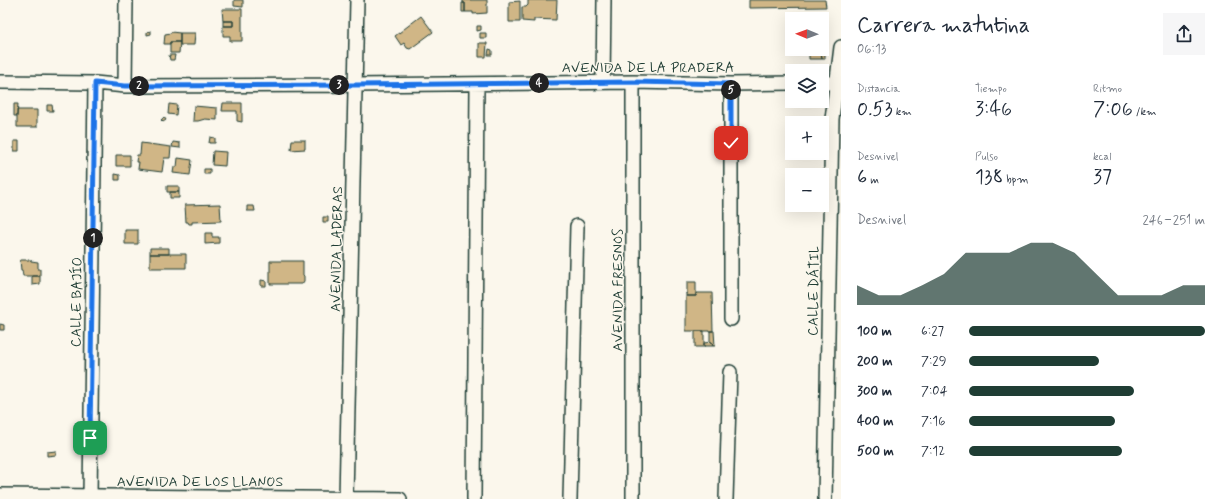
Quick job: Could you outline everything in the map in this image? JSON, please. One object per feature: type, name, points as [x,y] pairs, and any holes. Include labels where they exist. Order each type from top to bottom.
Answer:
[{"type":"street","points":[[125,86],[126,0]]},
{"type":"street","name":"AVENIDA LADERAS","points":[[346,498],[358,0]]},
{"type":"street","points":[[603,82],[604,0]]},
{"type":"street","name":"CALLE DÁTIL","points":[[825,499],[832,118],[839,83],[841,47]]},
{"type":"street","name":"AVENIDA DE LA PRADERA","points":[[0,82],[95,83],[125,86],[603,82],[731,84],[785,83]]},
{"type":"street","name":"AVENIDA FRESNOS","points":[[633,82],[633,499]]},
{"type":"street","name":"CALLE BAJÍO","points":[[90,497],[95,83]]},
{"type":"street","points":[[474,499],[477,84]]},
{"type":"street","points":[[731,84],[731,319]]},
{"type":"street","points":[[570,499],[577,226]]},
{"type":"street","points":[[726,499],[730,372]]},
{"type":"street","name":"AVENIDA DE LOS LLANOS","points":[[0,495],[400,499]]},
{"type":"building","points":[[234,0],[243,0],[243,7],[234,6]]},
{"type":"building","points":[[463,0],[487,0],[487,13],[473,14],[473,12],[465,12],[465,3],[463,3]]},
{"type":"building","points":[[528,0],[557,0],[556,20],[534,19],[534,22],[522,21],[522,7],[526,7],[528,5]]},
{"type":"building","points":[[749,0],[825,0],[826,7],[749,8]]},
{"type":"building","points":[[520,1],[520,22],[509,22],[509,2]]},
{"type":"building","points":[[462,3],[465,3],[465,12],[462,12]]},
{"type":"building","points":[[222,9],[242,9],[242,41],[230,41],[230,36],[223,36],[223,26],[233,26],[233,21],[223,21]]},
{"type":"building","points":[[421,16],[433,32],[410,49],[407,48],[404,43],[401,45],[395,36]]},
{"type":"building","points":[[223,21],[233,21],[233,26],[223,26]]},
{"type":"building","points":[[477,26],[481,26],[481,30],[477,31]]},
{"type":"building","points":[[151,31],[151,34],[147,35],[147,32]]},
{"type":"building","points":[[171,32],[180,33],[180,42],[170,42],[170,44],[164,44],[165,34]]},
{"type":"building","points":[[180,33],[195,33],[194,45],[180,45]]},
{"type":"building","points":[[480,33],[486,33],[486,38],[480,38]]},
{"type":"building","points":[[170,42],[180,42],[179,53],[170,53]]},
{"type":"building","points":[[479,43],[487,43],[486,57],[479,57]]},
{"type":"building","points":[[489,49],[492,50],[492,55],[488,55]]},
{"type":"building","points":[[169,55],[175,55],[174,60],[170,60]]},
{"type":"building","points":[[809,56],[822,56],[822,59],[809,59]]},
{"type":"building","points":[[223,103],[242,103],[242,122],[237,121],[237,111],[222,111]]},
{"type":"building","points":[[14,104],[18,104],[17,116],[14,116]]},
{"type":"building","points":[[169,104],[177,105],[176,115],[168,114]]},
{"type":"building","points":[[47,105],[52,105],[53,111],[47,111]]},
{"type":"building","points":[[194,106],[217,108],[217,120],[205,119],[193,121]]},
{"type":"building","points":[[17,110],[37,110],[37,127],[17,127]]},
{"type":"building","points":[[164,117],[166,120],[163,122],[161,120]]},
{"type":"building","points":[[210,137],[215,138],[215,143],[209,143]]},
{"type":"building","points":[[292,140],[305,140],[305,149],[291,150]]},
{"type":"building","points":[[14,141],[19,141],[19,151],[14,151]]},
{"type":"building","points":[[173,142],[180,143],[180,148],[172,147]]},
{"type":"building","points":[[141,143],[171,147],[170,158],[164,158],[162,172],[138,169],[139,162],[136,162],[137,155],[140,155]]},
{"type":"building","points":[[213,151],[226,152],[225,166],[212,165]]},
{"type":"building","points":[[116,155],[130,155],[130,166],[116,166]]},
{"type":"building","points":[[178,158],[192,160],[190,175],[173,173],[174,167],[177,167]]},
{"type":"building","points":[[204,169],[210,169],[210,174],[204,174]]},
{"type":"building","points":[[115,174],[120,175],[120,180],[115,180]]},
{"type":"building","points":[[167,186],[179,186],[179,192],[167,192]]},
{"type":"building","points":[[170,192],[179,192],[179,198],[170,198]]},
{"type":"building","points":[[220,204],[221,221],[192,222],[192,224],[186,222],[185,205]]},
{"type":"building","points":[[247,206],[254,206],[255,211],[247,211]]},
{"type":"building","points":[[323,217],[328,217],[328,222],[323,222]]},
{"type":"building","points":[[125,230],[138,230],[138,244],[125,244]]},
{"type":"building","points":[[205,233],[212,233],[212,237],[219,237],[219,243],[205,244]]},
{"type":"building","points":[[150,248],[169,248],[169,254],[150,254]]},
{"type":"building","points":[[150,254],[186,254],[186,268],[150,268]]},
{"type":"building","points":[[20,260],[31,260],[38,262],[40,276],[23,276]]},
{"type":"building","points":[[270,261],[303,261],[304,281],[302,284],[270,284]]},
{"type":"building","points":[[32,276],[40,276],[40,284],[32,285]]},
{"type":"building","points":[[261,280],[266,281],[266,286],[261,286]]},
{"type":"building","points":[[687,282],[696,282],[696,296],[687,296]]},
{"type":"building","points":[[686,293],[687,296],[696,296],[696,293],[712,293],[713,331],[686,331]]},
{"type":"building","points":[[0,324],[4,325],[4,330],[0,330]]},
{"type":"building","points":[[695,331],[704,331],[704,347],[695,347]]},
{"type":"building","points":[[710,331],[714,331],[715,346],[713,346],[712,342],[710,342]]},
{"type":"building","points":[[712,342],[713,346],[704,346],[704,343]]},
{"type":"building","points":[[56,451],[56,455],[47,456],[47,452]]},
{"type":"route","points":[[90,438],[95,83],[125,86],[633,82],[731,84],[731,143]]}]
